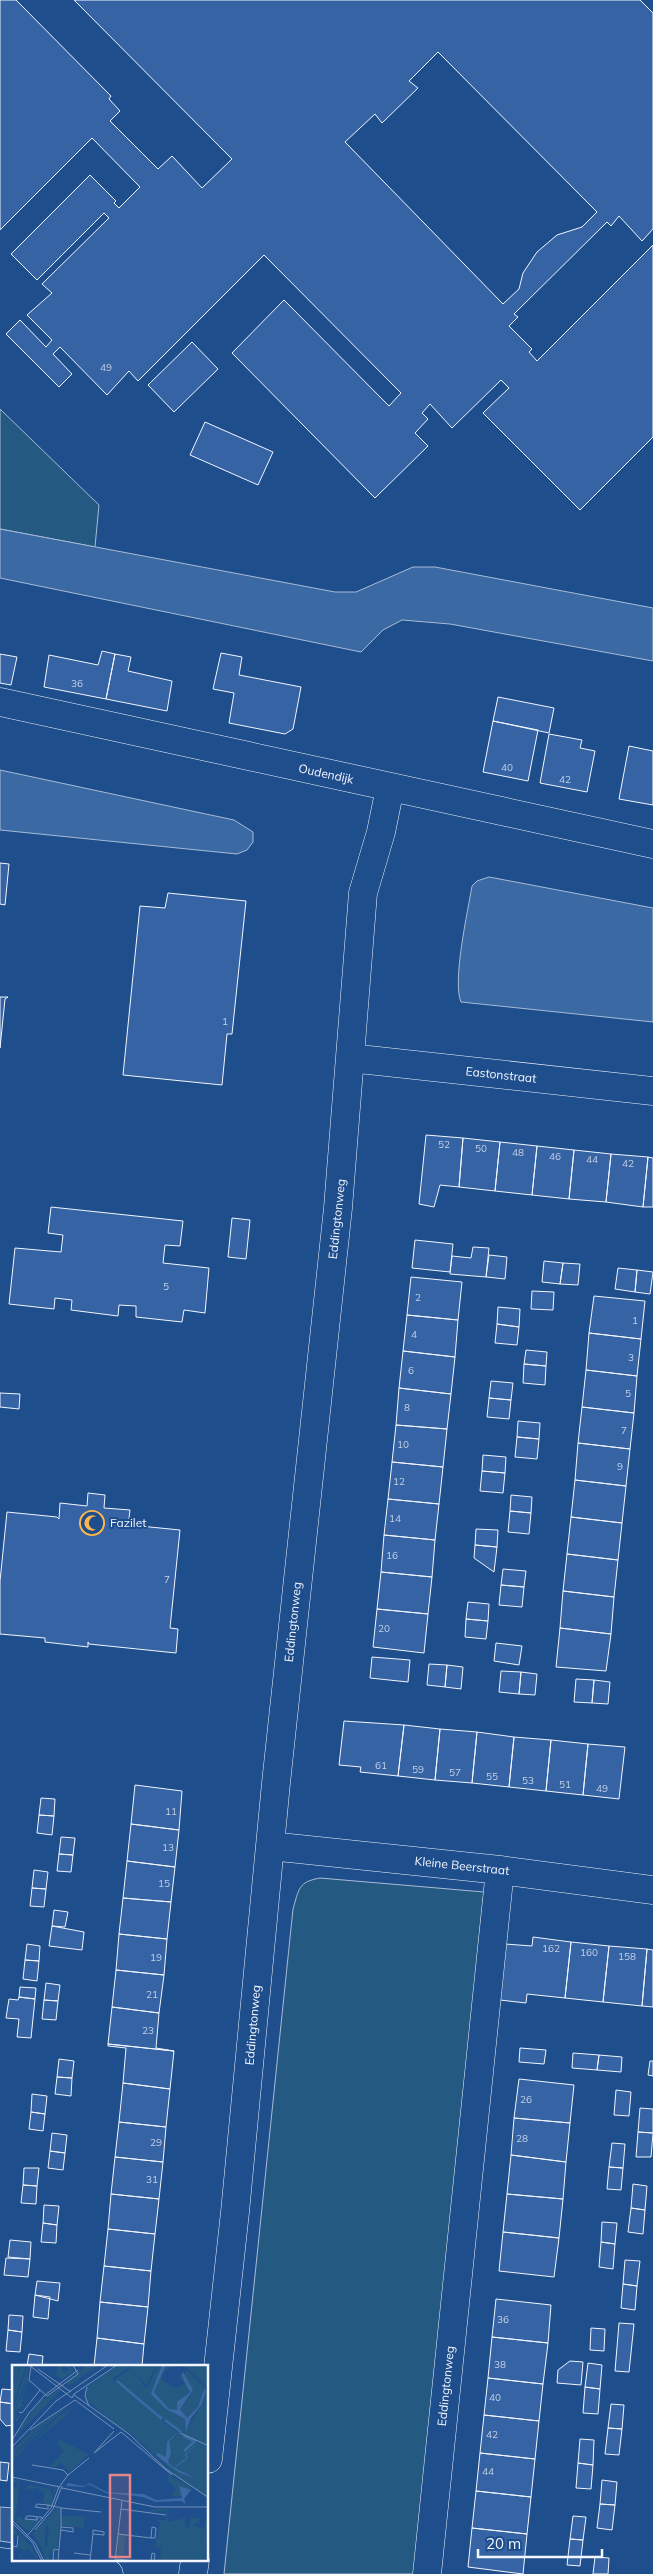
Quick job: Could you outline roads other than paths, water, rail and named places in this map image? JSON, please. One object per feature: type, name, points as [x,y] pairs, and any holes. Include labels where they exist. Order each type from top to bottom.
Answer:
[{"type":"street","name":"Oudendijk","points":[[0,702],[653,844]]},
{"type":"street","name":"Eddingtonweg","points":[[209,2450],[231,2250],[270,1846],[338,1208],[363,893],[390,788]]},
{"type":"street","name":"Eastonstraat","points":[[350,1058],[653,1091]]},
{"type":"street","name":"Kleine Beerstraat","points":[[270,1846],[500,1870],[653,1890]]},
{"type":"street","name":"Eddingtonweg","points":[[427,2574],[500,1870]]},
{"type":"street","points":[[0,2562],[109,2574]]},
{"type":"place","name":"Fazilet","points":[[92,1523]]}]
